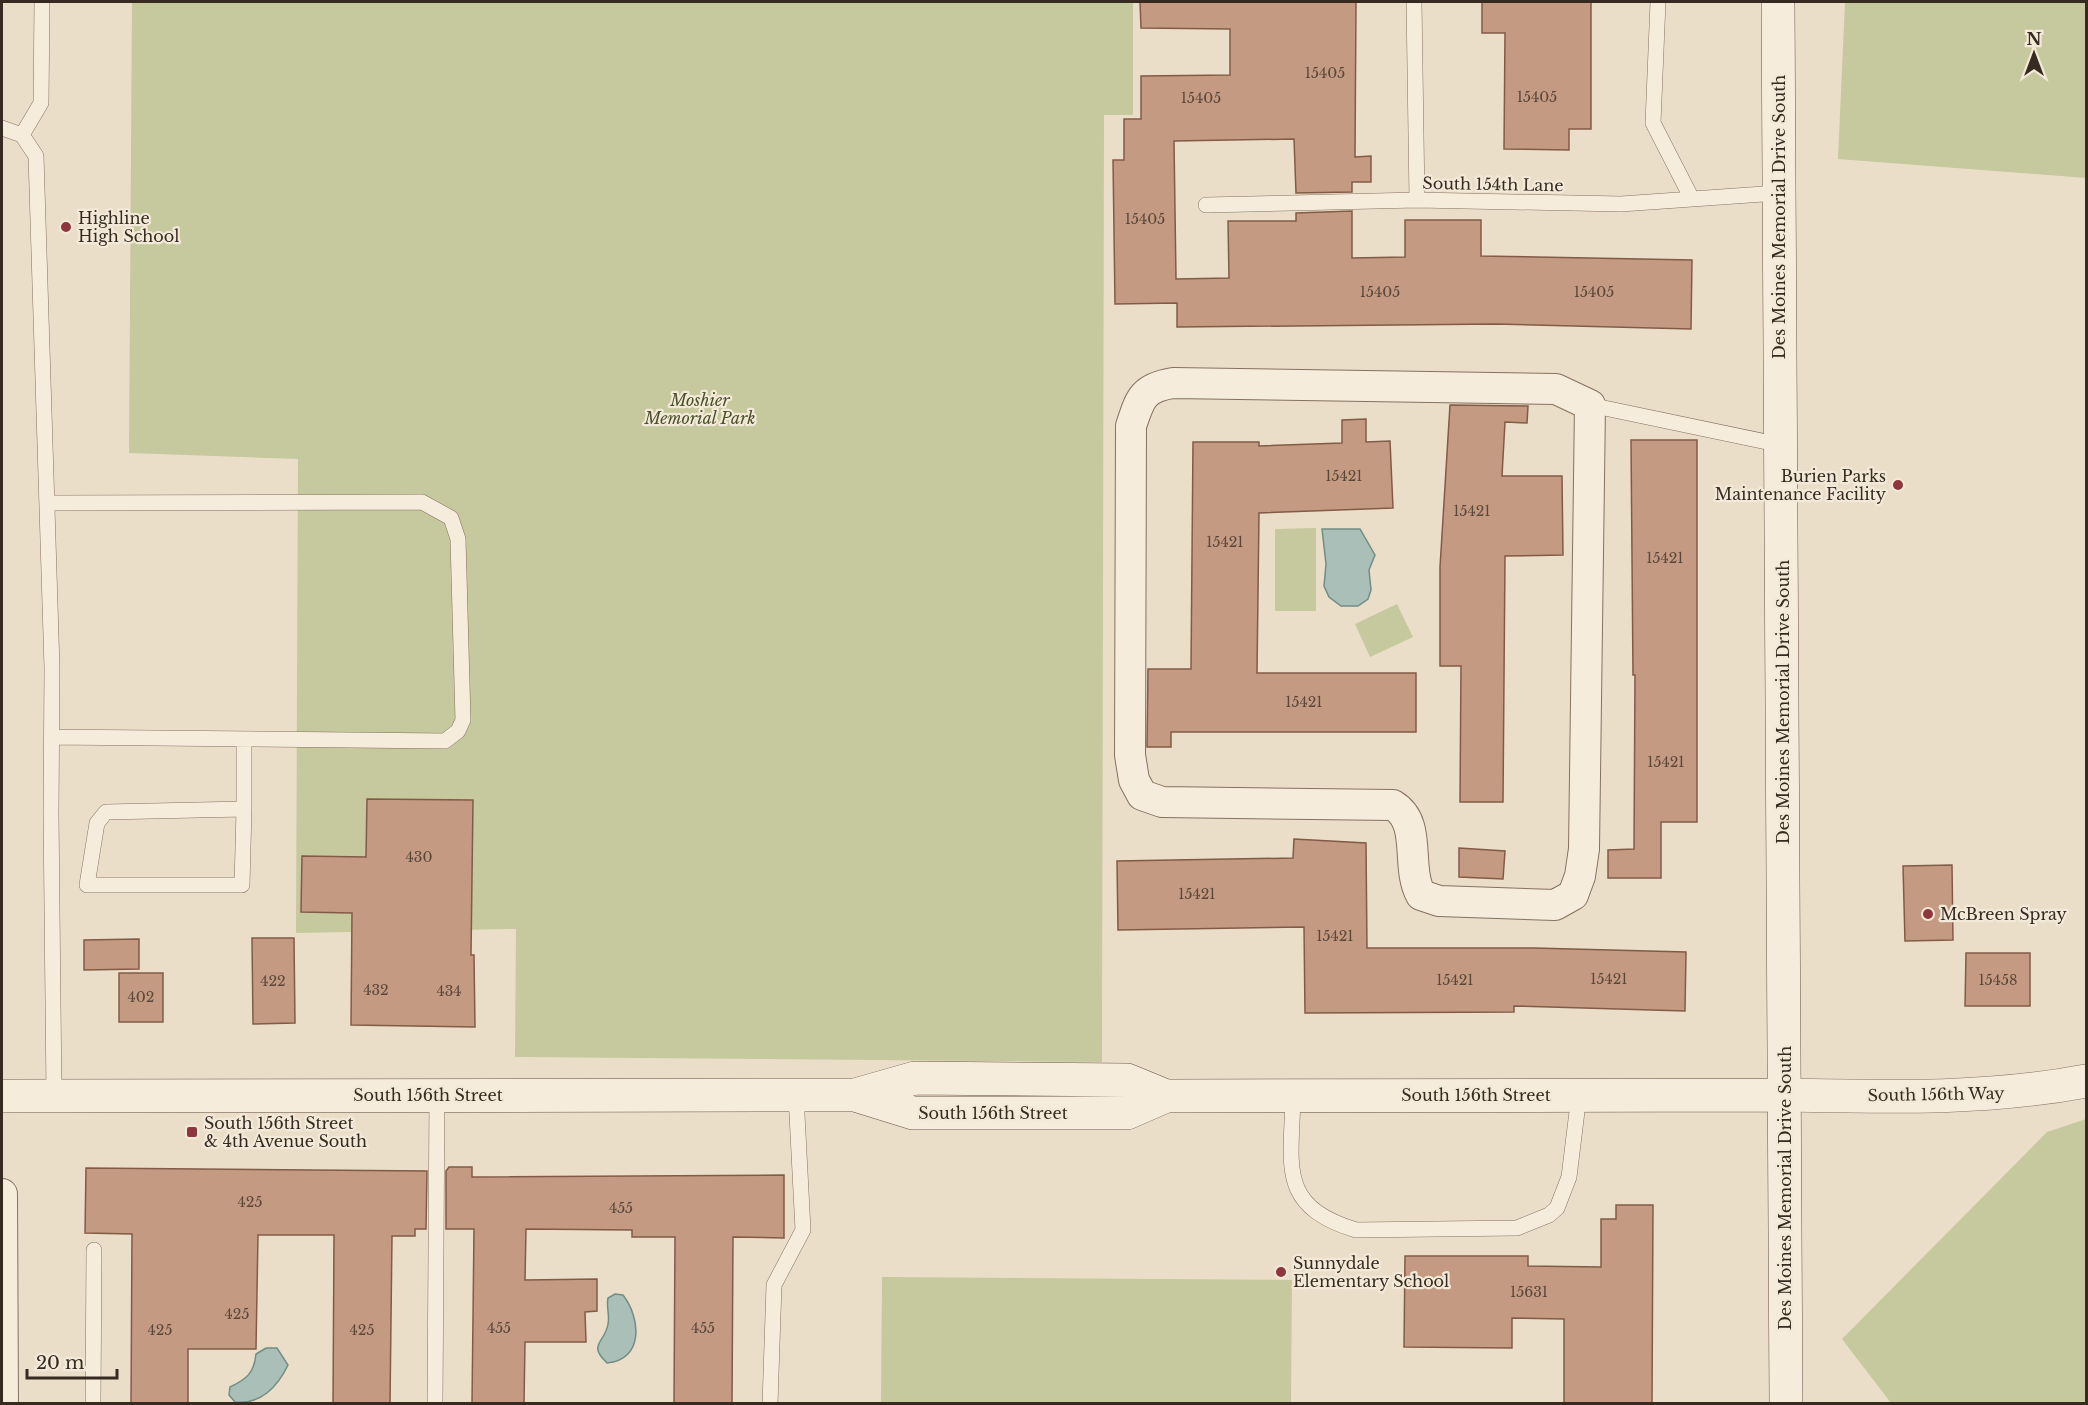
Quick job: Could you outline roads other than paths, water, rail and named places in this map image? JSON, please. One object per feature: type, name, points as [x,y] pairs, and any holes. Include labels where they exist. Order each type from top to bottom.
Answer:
[{"type":"main road","name":"Des Moines Memorial Drive South","points":[[1778,2],[1786,1404]]},
{"type":"main road","name":"South 156th Street","points":[[2,1096],[855,1095],[915,1078],[1127,1080],[1166,1096],[1785,1095]]},
{"type":"main road","name":"South 156th Way","points":[[1785,1095],[1961,1097],[2007,1093],[2086,1081]]},
{"type":"street","points":[[1173,383],[1556,389],[1590,405],[1584,849],[1580,876],[1573,895],[1555,905],[1439,901],[1421,895],[1413,881],[1410,824],[1402,811],[1393,805],[1162,802],[1142,795],[1134,780],[1130,755],[1131,426],[1139,400],[1154,386],[1173,383]]},
{"type":"street","points":[[2,1194],[3,1404]]},
{"type":"lane","points":[[22,135],[41,104],[42,2]]},
{"type":"lane","points":[[1414,2],[1418,200]]},
{"type":"lane","points":[[1658,2],[1653,123],[1692,199]]},
{"type":"lane","points":[[2,129],[22,135],[36,156],[48,503],[54,1095]]},
{"type":"lane","name":"South 154th Lane","points":[[1206,205],[1418,200],[1621,204],[1778,193]]},
{"type":"lane","points":[[1590,405],[1781,445]]},
{"type":"lane","points":[[48,503],[422,502],[451,518],[458,539],[463,720],[458,731],[445,741],[52,737]]},
{"type":"lane","points":[[243,809],[106,812],[97,823],[87,885],[242,885],[244,740]]},
{"type":"lane","points":[[435,1404],[438,1095]]},
{"type":"lane","points":[[770,1404],[774,1285],[803,1230],[796,1095]]},
{"type":"lane","points":[[1293,1095],[1292,1177],[1298,1194],[1311,1210],[1331,1222],[1356,1230],[1517,1228],[1550,1215],[1557,1208],[1569,1177],[1579,1095]]},
{"type":"lane","points":[[93,1404],[94,1250]]},
{"type":"water","points":[[1322,529],[1360,529],[1375,555],[1369,570],[1371,590],[1368,599],[1358,606],[1341,606],[1329,597],[1324,586],[1326,564]]},
{"type":"water","points":[[615,1294],[623,1295],[629,1304],[636,1326],[636,1337],[628,1354],[619,1360],[607,1363],[598,1352],[598,1347],[608,1324],[608,1298]]},
{"type":"water","points":[[266,1348],[277,1348],[288,1365],[284,1373],[274,1387],[261,1397],[235,1402],[229,1395],[230,1387],[249,1375],[256,1354]]},
{"type":"place","name":"Highline High School","points":[[66,227]]},
{"type":"place","name":"Burien Parks Maintenance Facility","points":[[1898,485]]},
{"type":"place","name":"McBreen Spray","points":[[1928,914]]},
{"type":"place","name":"South 156th Street & 4th Avenue South","points":[[192,1132]]},
{"type":"place","name":"Sunnydale Elementary School","points":[[1281,1272]]},
{"type":"park label","name":"Moshier Memorial Park","points":[[700,409]]}]
